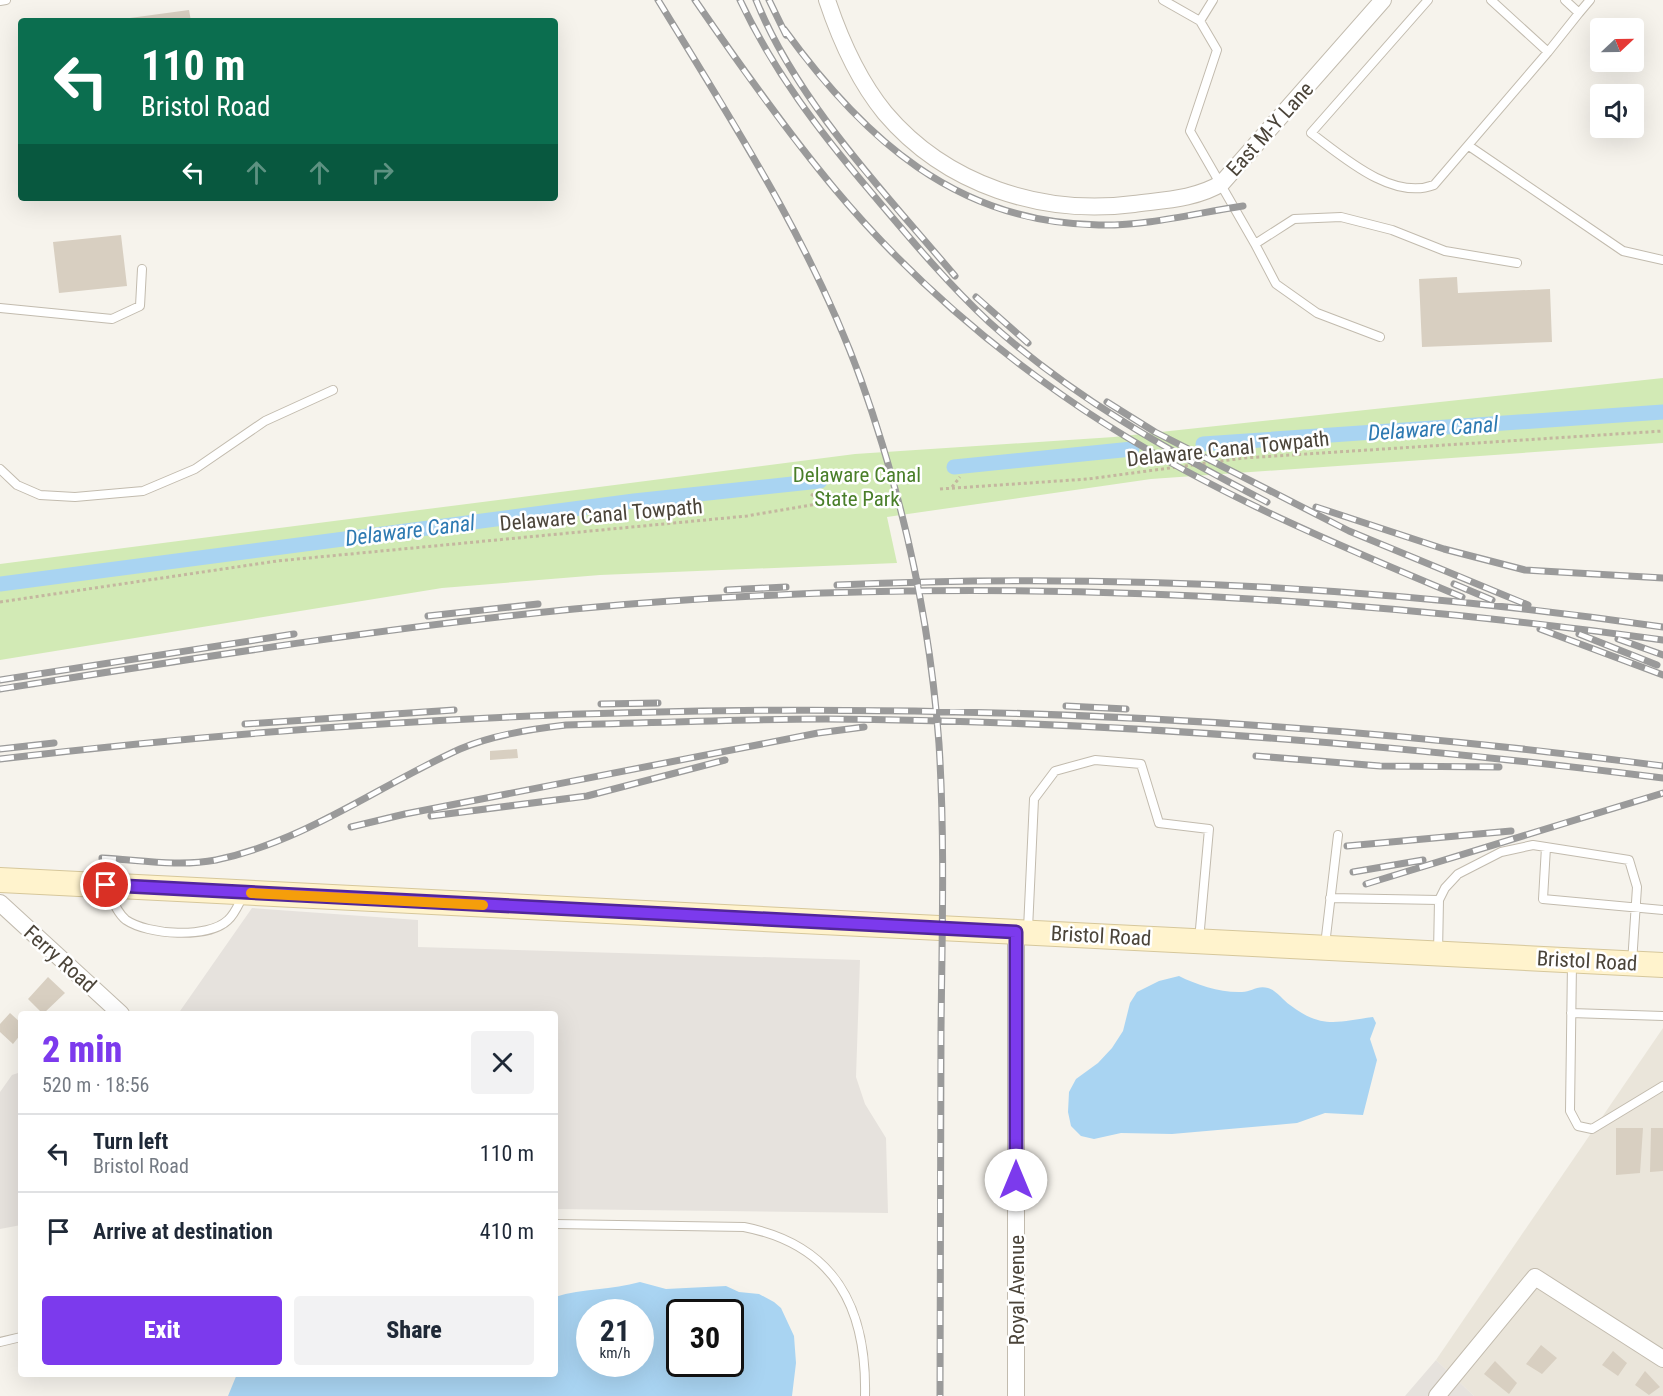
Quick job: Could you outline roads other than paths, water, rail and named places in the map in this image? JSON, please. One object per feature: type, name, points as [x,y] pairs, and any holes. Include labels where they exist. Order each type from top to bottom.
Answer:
[{"type":"main road","name":"Bristol Road","points":[[0,879],[1663,965]]},
{"type":"street","name":"East M-Y Lane","points":[[827,0],[854,63],[885,113],[930,154],[980,183],[1049,204],[1098,207],[1186,197],[1222,183],[1383,0]]},
{"type":"street","name":"Ferry Road","points":[[0,903],[118,1011]]},
{"type":"street","name":"Royal Avenue","points":[[1016,1396],[1022,932]]},
{"type":"street","points":[[1437,1396],[1535,1277],[1663,1359]]},
{"type":"lane","points":[[0,1],[6,0]]},
{"type":"lane","points":[[1163,0],[1200,21],[1217,50],[1190,131],[1222,183],[1276,284],[1317,314],[1380,337]]},
{"type":"lane","points":[[1200,21],[1213,0]]},
{"type":"lane","points":[[1428,0],[1311,133],[1357,167],[1407,189],[1422,190],[1434,185],[1590,0]]},
{"type":"lane","points":[[1491,0],[1548,52]]},
{"type":"lane","points":[[1565,0],[1579,13]]},
{"type":"lane","points":[[1469,146],[1623,251],[1663,260]]},
{"type":"lane","points":[[1255,244],[1294,219],[1341,217],[1392,230],[1445,251],[1517,263]]},
{"type":"lane","points":[[0,308],[112,318],[140,306],[142,269]]},
{"type":"lane","points":[[0,469],[17,485],[40,495],[75,497],[143,491],[195,469],[266,421],[333,390]]},
{"type":"lane","points":[[1022,932],[1034,799],[1055,771],[1095,760],[1141,764],[1159,823],[1209,829],[1198,941]]},
{"type":"lane","points":[[1325,947],[1338,835]]},
{"type":"lane","points":[[1438,953],[1439,900],[1445,888],[1458,874],[1502,852],[1533,845],[1629,860],[1637,887],[1632,963]]},
{"type":"lane","points":[[1545,847],[1543,899],[1663,910]]},
{"type":"lane","points":[[106,885],[124,919],[142,928],[186,932],[207,932],[228,920],[244,892]]},
{"type":"lane","points":[[1330,898],[1439,900]]},
{"type":"lane","points":[[1572,960],[1570,1112],[1578,1126],[1592,1129],[1663,1086]]},
{"type":"lane","points":[[1571,1013],[1663,1016]]},
{"type":"lane","points":[[558,1224],[744,1227],[772,1234],[798,1246],[831,1274],[854,1311],[865,1353],[865,1396]]},
{"type":"lane","points":[[0,1342],[18,1338]]},
{"type":"water","points":[[1179,976],[1218,990],[1242,992],[1261,987],[1268,988],[1301,1013],[1320,1021],[1339,1022],[1373,1017],[1376,1023],[1370,1039],[1377,1060],[1363,1115],[1325,1113],[1297,1123],[1172,1134],[1121,1133],[1094,1139],[1081,1136],[1071,1126],[1068,1112],[1069,1092],[1076,1079],[1098,1063],[1112,1048],[1123,1031],[1130,1003],[1137,992],[1159,981]]},
{"type":"water","points":[[640,1282],[666,1289],[726,1286],[739,1292],[759,1294],[781,1308],[794,1336],[796,1363],[792,1396],[228,1396],[236,1377],[558,1377],[558,1296]]},
{"type":"waterway","name":"Delaware Canal","points":[[1203,444],[1663,412]]},
{"type":"waterway","name":"Delaware Canal","points":[[954,467],[1132,449]]},
{"type":"waterway","name":"Delaware Canal","points":[[0,584],[634,501],[820,481]]},
{"type":"railway","points":[[658,0],[769,185],[819,281],[861,380],[876,424],[902,514],[912,560],[929,651],[941,780],[943,887],[940,1396]]},
{"type":"railway","points":[[695,0],[780,119],[859,217],[941,299],[1000,349],[1109,426],[1206,482],[1307,531],[1462,597]]},
{"type":"railway","points":[[740,0],[767,52],[833,146],[928,258],[989,322],[1054,375],[1122,421],[1267,502]]},
{"type":"railway","points":[[756,0],[773,38],[819,110],[872,179],[955,276]]},
{"type":"railway","points":[[769,0],[786,35]]},
{"type":"railway","points":[[784,29],[814,69],[846,105],[881,138],[918,167],[957,191],[1001,209],[1048,220],[1117,225],[1243,206]]},
{"type":"railway","points":[[976,297],[1028,343]]},
{"type":"railway","points":[[1107,402],[1155,432],[1349,531],[1528,605]]},
{"type":"railway","points":[[1316,507],[1444,549],[1525,570],[1663,578]]},
{"type":"railway","points":[[837,585],[1044,581],[1251,586],[1458,602],[1663,627]]},
{"type":"railway","points":[[1454,584],[1492,600]]},
{"type":"railway","points":[[727,590],[786,587]]},
{"type":"railway","points":[[0,689],[430,625],[574,609],[846,592],[1119,593],[1256,599],[1392,609],[1663,640]]},
{"type":"railway","points":[[428,616],[538,604]]},
{"type":"railway","points":[[1540,629],[1663,675]]},
{"type":"railway","points":[[0,680],[294,634]]},
{"type":"railway","points":[[1579,634],[1657,665]]},
{"type":"railway","points":[[1618,639],[1663,655]]},
{"type":"railway","points":[[601,704],[658,703]]},
{"type":"railway","points":[[1066,706],[1126,709]]},
{"type":"railway","points":[[245,724],[454,710]]},
{"type":"railway","points":[[0,759],[208,737],[416,722],[624,713],[832,710],[1040,714],[1248,725],[1456,742],[1663,766]]},
{"type":"railway","points":[[102,858],[188,863],[216,860],[249,851],[311,826],[460,749],[512,733],[566,725],[826,719],[1140,729],[1350,744],[1663,778]]},
{"type":"railway","points":[[351,827],[405,814],[818,733],[864,727]]},
{"type":"railway","points":[[0,749],[54,743]]},
{"type":"railway","points":[[1256,756],[1380,766],[1499,767]]},
{"type":"railway","points":[[431,816],[587,796],[725,760]]},
{"type":"railway","points":[[1366,884],[1663,793]]},
{"type":"railway","points":[[1347,846],[1511,831]]},
{"type":"railway","points":[[1353,872],[1423,860]]},
{"type":"park label","name":"Delaware Canal State Park","points":[[857,487]]}]
